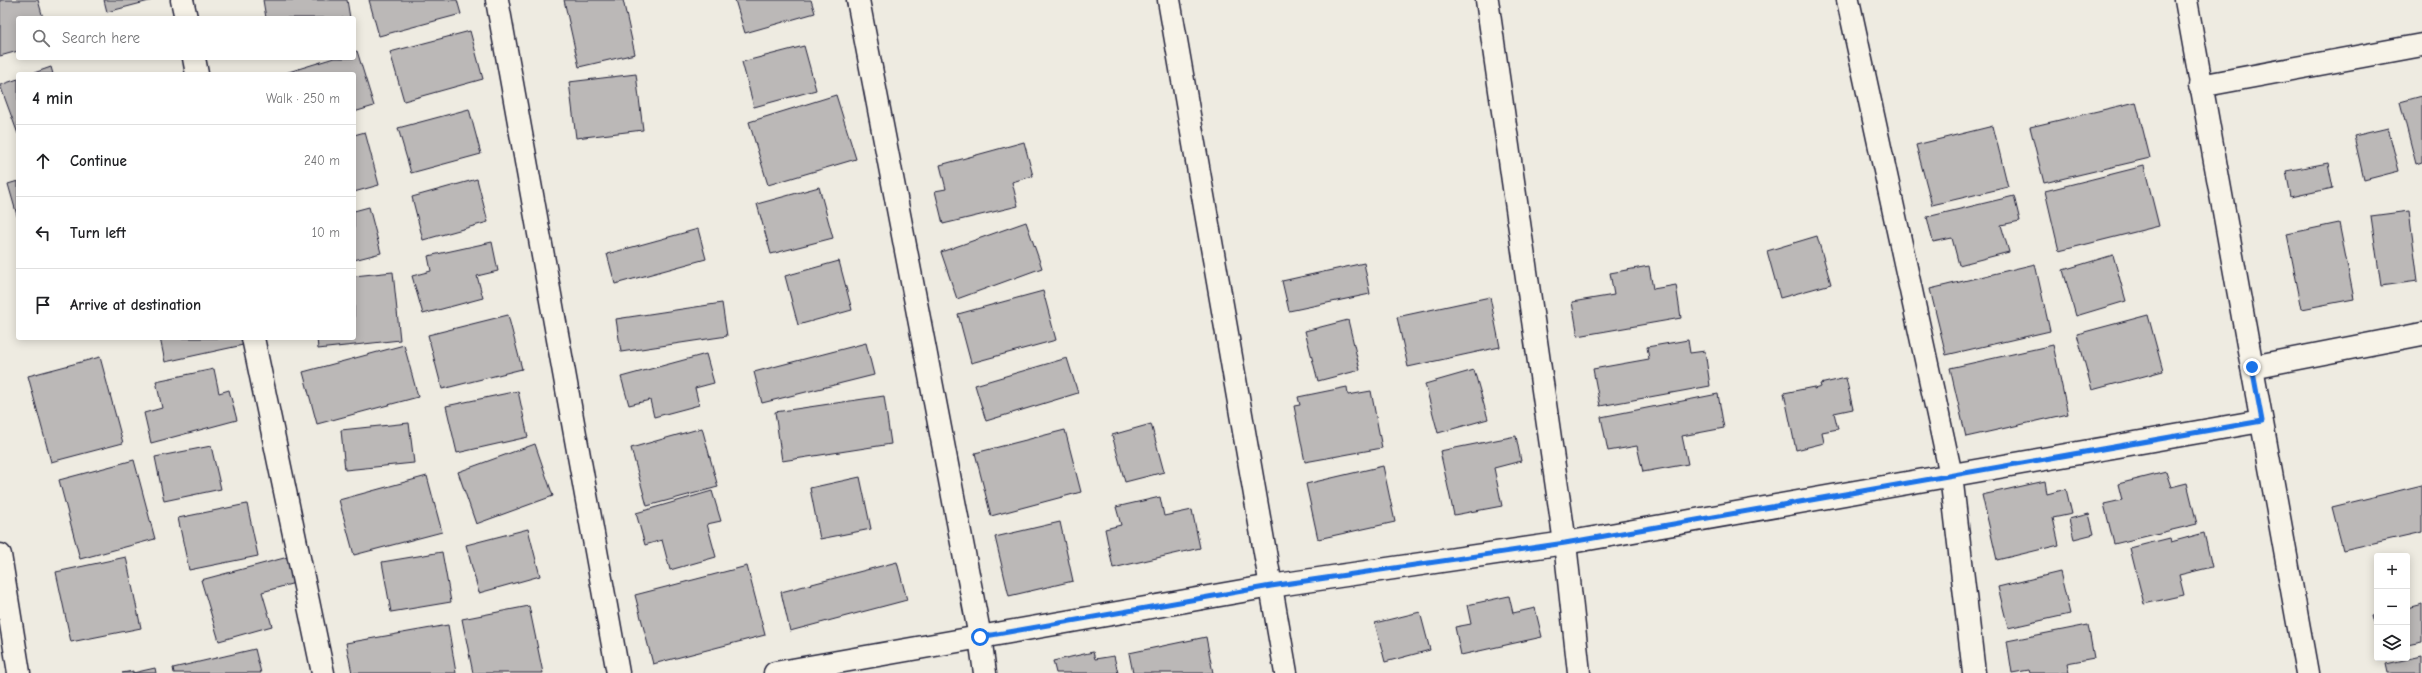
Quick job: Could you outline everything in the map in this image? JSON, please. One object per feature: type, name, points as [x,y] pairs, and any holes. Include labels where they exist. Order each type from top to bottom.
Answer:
[{"type":"street","points":[[182,0],[186,16]]},
{"type":"street","points":[[497,0],[618,673]]},
{"type":"street","points":[[858,0],[980,637],[985,673]]},
{"type":"street","points":[[1169,0],[1286,673]]},
{"type":"street","points":[[1487,0],[1565,543],[1579,673]]},
{"type":"street","points":[[1848,0],[1951,475],[1974,673]]},
{"type":"street","points":[[2186,0],[2200,86],[2307,673]]},
{"type":"street","points":[[2200,86],[2422,45]]},
{"type":"street","points":[[194,60],[198,72]]},
{"type":"street","points":[[2252,367],[2422,334]]},
{"type":"street","points":[[253,340],[323,673]]},
{"type":"street","points":[[775,673],[1271,586],[1565,543],[2262,421]]},
{"type":"street","points":[[0,555],[20,673]]},
{"type":"building","points":[[0,0],[38,0],[42,16],[16,16],[16,52],[0,56]]},
{"type":"building","points":[[104,0],[153,0],[107,12]]},
{"type":"building","points":[[263,0],[347,0],[350,16],[266,16]]},
{"type":"building","points":[[369,0],[457,0],[461,14],[379,36]]},
{"type":"building","points":[[564,0],[623,0],[635,54],[579,67]]},
{"type":"building","points":[[735,0],[811,0],[815,13],[745,33]]},
{"type":"building","points":[[470,31],[483,79],[404,101],[390,52]]},
{"type":"building","points":[[804,46],[816,90],[754,107],[742,62]]},
{"type":"building","points":[[356,51],[374,106],[356,111],[356,72],[288,72],[328,60],[356,60]]},
{"type":"building","points":[[51,67],[52,72],[37,72]]},
{"type":"building","points":[[636,74],[643,130],[576,138],[569,82]]},
{"type":"building","points":[[16,80],[16,129],[0,85]]},
{"type":"building","points":[[836,95],[856,159],[768,185],[749,122]]},
{"type":"building","points":[[2422,96],[2422,162],[2416,164],[2400,102]]},
{"type":"building","points":[[2136,102],[2150,158],[2044,183],[2030,127]]},
{"type":"building","points":[[469,109],[481,154],[411,173],[398,128]]},
{"type":"building","points":[[1993,126],[2008,187],[1932,205],[1916,145]]},
{"type":"building","points":[[2388,128],[2399,171],[2364,180],[2354,136]]},
{"type":"building","points":[[365,132],[379,185],[356,191],[356,134]]},
{"type":"building","points":[[1024,142],[1033,176],[1012,182],[1018,206],[943,224],[935,191],[946,189],[940,165]]},
{"type":"building","points":[[2328,163],[2333,188],[2291,197],[2286,171]]},
{"type":"building","points":[[2144,166],[2159,226],[2059,251],[2045,191]]},
{"type":"building","points":[[477,179],[488,222],[423,240],[412,197]]},
{"type":"building","points":[[16,182],[16,212],[8,184]]},
{"type":"building","points":[[819,187],[833,238],[771,254],[757,204]]},
{"type":"building","points":[[2014,196],[2020,221],[2001,225],[2009,252],[1959,265],[1952,238],[1933,242],[1927,217]]},
{"type":"building","points":[[369,207],[381,253],[356,259],[356,210]]},
{"type":"building","points":[[2409,211],[2418,281],[2381,286],[2371,216]]},
{"type":"building","points":[[1026,222],[1042,268],[957,299],[941,252]]},
{"type":"building","points":[[2339,223],[2354,299],[2302,309],[2287,234]]},
{"type":"building","points":[[698,229],[706,259],[615,284],[607,254]]},
{"type":"building","points":[[1817,236],[1831,284],[1780,298],[1767,251]]},
{"type":"building","points":[[492,242],[498,271],[477,276],[483,298],[423,314],[412,276],[431,271],[428,256]]},
{"type":"building","points":[[2113,255],[2126,301],[2076,316],[2063,270]]},
{"type":"building","points":[[839,261],[852,310],[798,325],[785,276]]},
{"type":"building","points":[[1364,263],[1370,294],[1289,311],[1282,281]]},
{"type":"building","points":[[2035,264],[2050,331],[1946,355],[1930,289]]},
{"type":"building","points":[[1649,266],[1653,289],[1676,285],[1681,318],[1578,336],[1572,302],[1614,295],[1610,273]]},
{"type":"building","points":[[393,272],[400,340],[318,349],[317,340],[356,340],[356,276]]},
{"type":"building","points":[[1043,291],[1056,340],[971,363],[958,314]]},
{"type":"building","points":[[1490,297],[1500,347],[1408,367],[1397,317]]},
{"type":"building","points":[[722,303],[727,336],[621,352],[616,319]]},
{"type":"building","points":[[508,315],[522,369],[442,389],[428,335]]},
{"type":"building","points":[[2148,315],[2163,371],[2092,390],[2077,334]]},
{"type":"building","points":[[1348,320],[1360,370],[1318,381],[1305,331]]},
{"type":"building","points":[[160,340],[242,340],[243,345],[165,362]]},
{"type":"building","points":[[1688,340],[1690,353],[1705,351],[1710,386],[1600,406],[1593,369],[1649,359],[1647,347]]},
{"type":"building","points":[[866,343],[874,375],[762,403],[754,372]]},
{"type":"building","points":[[404,345],[418,397],[317,424],[303,372]]},
{"type":"building","points":[[2053,345],[2068,414],[1966,437],[1950,368]]},
{"type":"building","points":[[706,354],[714,383],[695,388],[699,405],[654,417],[650,400],[629,405],[621,377]]},
{"type":"building","points":[[100,357],[123,443],[51,462],[28,376]]},
{"type":"building","points":[[1067,358],[1078,393],[986,421],[975,385]]},
{"type":"building","points":[[214,369],[219,393],[229,390],[237,420],[151,443],[144,413],[162,408],[156,381]]},
{"type":"building","points":[[1474,370],[1488,419],[1438,433],[1425,384]]},
{"type":"building","points":[[1846,378],[1853,409],[1834,413],[1838,429],[1822,432],[1824,443],[1796,450],[1784,393],[1814,387],[1814,389],[1821,387],[1820,384]]},
{"type":"building","points":[[1347,387],[1348,395],[1371,391],[1382,448],[1305,462],[1294,406],[1300,405],[1298,397]]},
{"type":"building","points":[[518,391],[528,437],[457,453],[446,406]]},
{"type":"building","points":[[1718,394],[1724,428],[1682,436],[1688,464],[1643,472],[1637,446],[1608,451],[1601,417]]},
{"type":"building","points":[[884,396],[891,444],[782,461],[775,412]]},
{"type":"building","points":[[409,423],[414,463],[345,470],[341,430]]},
{"type":"building","points":[[1151,424],[1164,472],[1125,482],[1112,435]]},
{"type":"building","points":[[702,428],[718,487],[647,506],[631,448]]},
{"type":"building","points":[[1065,430],[1081,492],[991,516],[975,453]]},
{"type":"building","points":[[1516,436],[1521,461],[1494,468],[1502,506],[1454,515],[1440,451]]},
{"type":"building","points":[[535,444],[553,496],[476,524],[458,472]]},
{"type":"building","points":[[211,446],[221,489],[164,501],[155,457]]},
{"type":"building","points":[[134,460],[155,539],[80,559],[59,480]]},
{"type":"building","points":[[1383,466],[1395,522],[1318,539],[1306,484]]},
{"type":"building","points":[[2166,472],[2171,487],[2187,483],[2197,524],[2114,544],[2104,504],[2122,500],[2118,484]]},
{"type":"building","points":[[427,476],[442,532],[354,555],[339,500]]},
{"type":"building","points":[[860,477],[871,529],[820,539],[810,488]]},
{"type":"building","points":[[2045,481],[2047,494],[2066,489],[2072,514],[2053,518],[2059,545],[1997,560],[1982,495]]},
{"type":"building","points":[[2422,485],[2422,532],[2343,550],[2332,507]]},
{"type":"building","points":[[712,491],[721,521],[707,524],[716,557],[670,570],[662,540],[645,545],[636,513]]},
{"type":"building","points":[[1160,497],[1164,516],[1192,510],[1200,548],[1113,568],[1105,529],[1121,525],[1116,507]]},
{"type":"building","points":[[247,504],[258,556],[189,570],[178,518]]},
{"type":"building","points":[[2089,514],[2094,534],[2074,539],[2069,519]]},
{"type":"building","points":[[1060,522],[1073,581],[1009,596],[995,537]]},
{"type":"building","points":[[528,529],[540,576],[479,593],[466,545]]},
{"type":"building","points":[[2204,533],[2212,567],[2179,575],[2184,595],[2144,604],[2130,548],[2170,538],[2171,542]]},
{"type":"building","points":[[442,552],[451,602],[391,612],[382,562]]},
{"type":"building","points":[[126,557],[141,628],[71,642],[56,572]]},
{"type":"building","points":[[288,557],[295,583],[262,592],[272,626],[219,641],[201,580]]},
{"type":"building","points":[[897,562],[907,600],[790,631],[781,592]]},
{"type":"building","points":[[747,566],[765,635],[653,664],[635,595]]},
{"type":"building","points":[[2060,572],[2070,614],[2008,628],[1998,587]]},
{"type":"building","points":[[1509,596],[1513,613],[1535,608],[1542,637],[1461,655],[1455,627],[1471,624],[1467,605]]},
{"type":"building","points":[[2422,604],[2422,642],[2410,644],[2410,625],[2410,607]]},
{"type":"building","points":[[529,606],[543,673],[473,673],[462,619]]},
{"type":"building","points":[[1420,612],[1430,650],[1385,662],[1375,623]]},
{"type":"building","points":[[448,625],[456,673],[352,673],[346,643]]},
{"type":"building","points":[[2088,625],[2094,658],[2067,663],[2069,673],[2030,673],[2029,670],[2012,673],[2007,641]]},
{"type":"building","points":[[1206,637],[1213,673],[1133,673],[1129,653]]},
{"type":"building","points":[[255,649],[261,673],[174,673],[173,668]]},
{"type":"building","points":[[1093,652],[1095,659],[1114,656],[1118,673],[1056,673],[1053,661]]},
{"type":"building","points":[[2422,656],[2422,673],[2388,673],[2386,664],[2400,661],[2410,661],[2410,659]]},
{"type":"building","points":[[155,668],[156,673],[133,673]]},
{"type":"building","points":[[133,671],[133,673],[122,673]]},
{"type":"route","points":[[980,637],[1271,586],[1565,543],[2262,421],[2252,367]]}]
